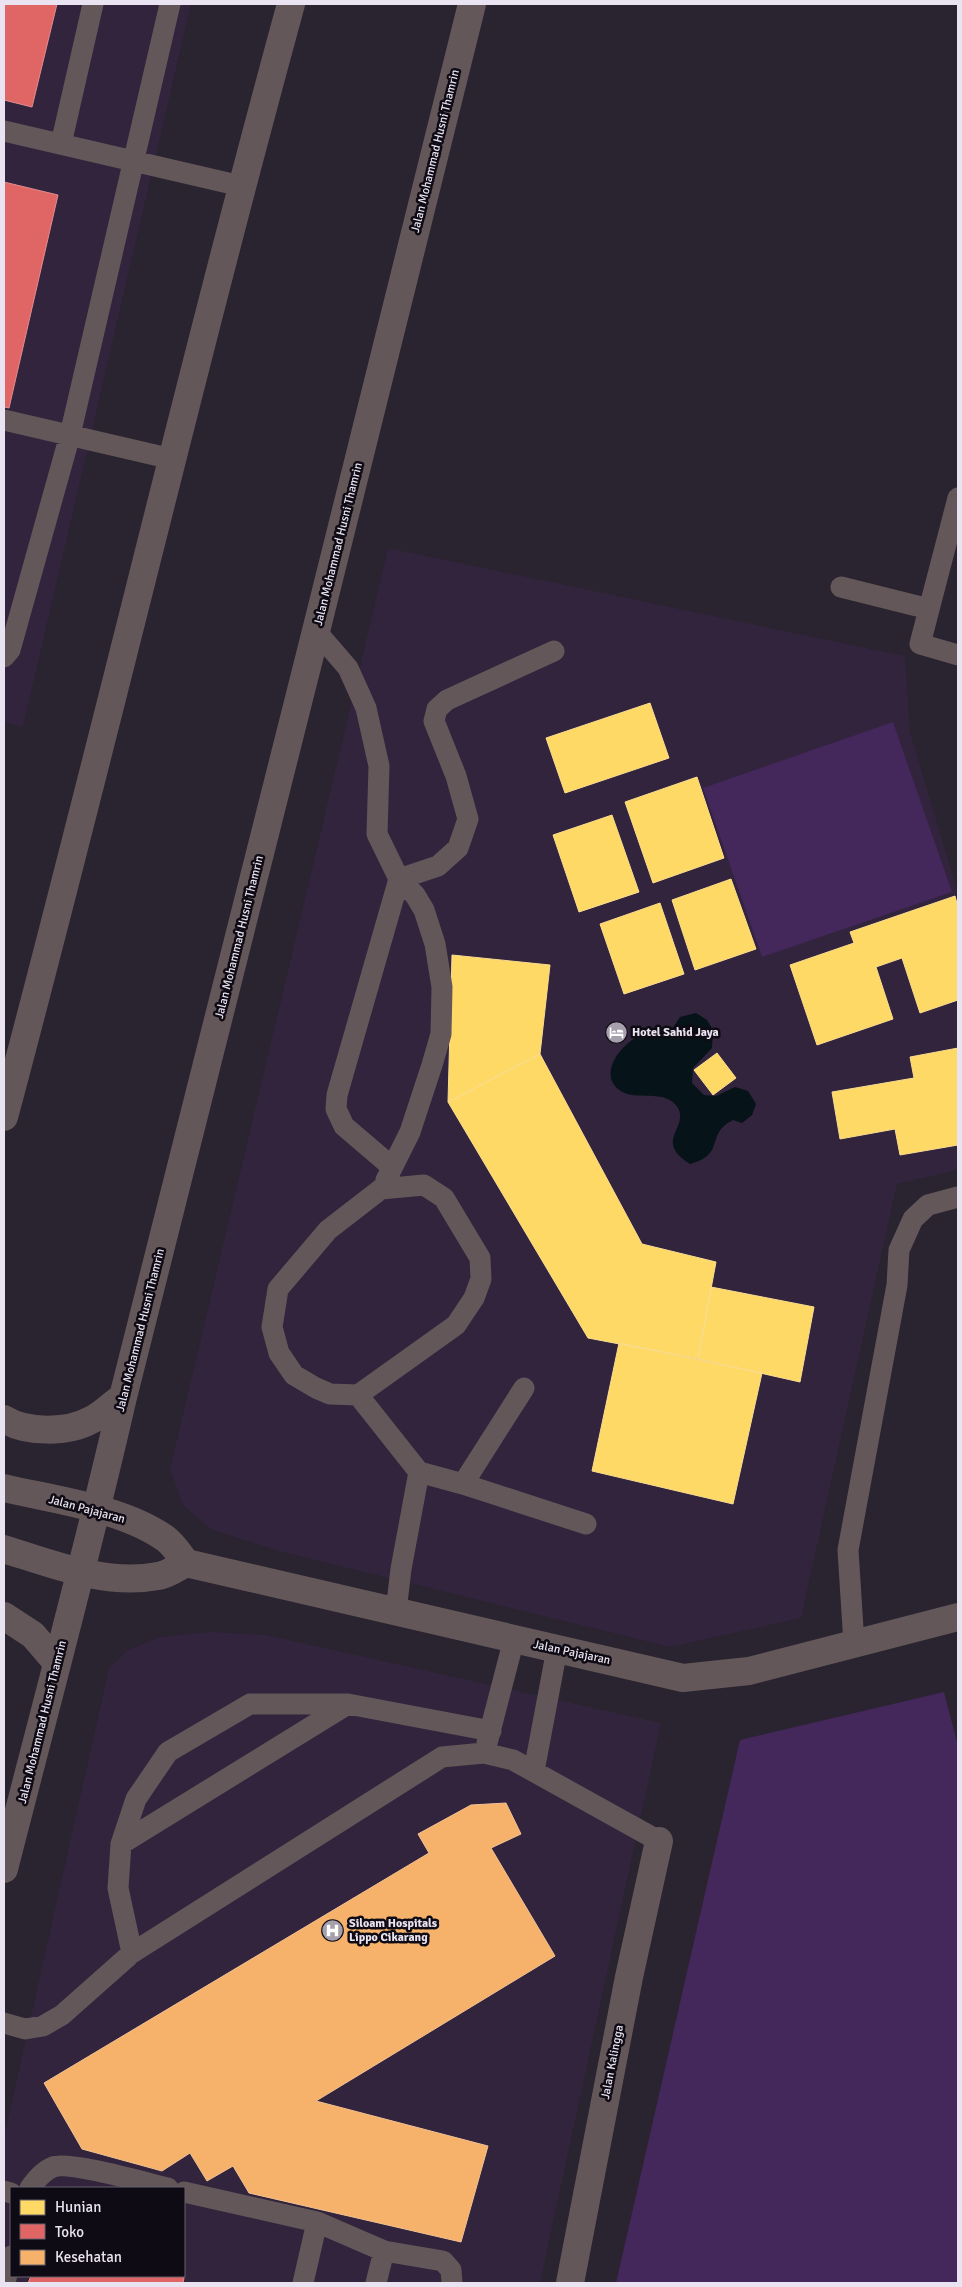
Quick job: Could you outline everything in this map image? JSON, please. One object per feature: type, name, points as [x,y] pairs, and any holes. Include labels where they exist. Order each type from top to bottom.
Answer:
[{"type":"street","points":[[4,1117],[62,900],[241,186],[291,4]]},
{"type":"street","name":"Jalan Mohammad Husni Thamrin","points":[[4,1869],[79,1573],[97,1510],[122,1397],[472,4]]},
{"type":"street","points":[[4,1419],[12,1424],[52,1431],[90,1421],[122,1397]]},
{"type":"street","name":"Jalan Pajajaran","points":[[4,1488],[97,1510],[134,1522],[167,1540],[186,1563],[684,1678],[749,1671],[958,1617]]},
{"type":"street","points":[[4,1549],[79,1573],[128,1578],[160,1576],[186,1563]]},
{"type":"street","points":[[4,1616],[33,1635],[57,1663]]},
{"type":"street","name":"Jalan Kalingga","points":[[570,2283],[628,1978],[659,1841]]},
{"type":"lane","points":[[61,144],[93,4]]},
{"type":"lane","points":[[4,657],[10,650],[70,435],[170,4]]},
{"type":"lane","points":[[4,131],[241,186]]},
{"type":"lane","points":[[4,420],[172,458]]},
{"type":"lane","points":[[958,498],[920,644],[958,655]]},
{"type":"lane","points":[[841,587],[928,609]]},
{"type":"lane","points":[[316,631],[348,668],[366,708],[379,766],[377,834],[399,880],[415,895],[424,910],[435,944],[442,987],[441,1034],[432,1065],[410,1132],[381,1189],[328,1230],[278,1289],[272,1327],[280,1353],[294,1375],[330,1394],[358,1395],[456,1325],[474,1298],[481,1278],[480,1258],[444,1198],[424,1185],[381,1189]]},
{"type":"lane","points":[[399,880],[438,866],[458,848],[468,819],[456,776],[434,721],[437,709],[447,700],[554,651]]},
{"type":"lane","points":[[392,1167],[344,1126],[336,1109],[337,1095],[399,880]]},
{"type":"lane","points":[[854,1644],[848,1550],[897,1285],[899,1250],[913,1219],[928,1205],[958,1197]]},
{"type":"lane","points":[[463,1484],[524,1388]]},
{"type":"lane","points":[[358,1395],[419,1472],[463,1484],[586,1524]]},
{"type":"lane","points":[[396,1611],[401,1569],[419,1472]]},
{"type":"lane","points":[[484,1753],[514,1640]]},
{"type":"lane","points":[[534,1771],[558,1649]]},
{"type":"lane","points":[[132,1953],[118,1888],[121,1844],[136,1799],[168,1752],[250,1704],[348,1704],[491,1731]]},
{"type":"lane","points":[[121,1844],[348,1704]]},
{"type":"lane","points":[[4,2024],[25,2029],[43,2026],[62,2015],[132,1953],[442,1757],[484,1753],[513,1760],[659,1841]]},
{"type":"lane","points":[[31,2187],[39,2176],[54,2167],[75,2168],[163,2187]]},
{"type":"lane","points":[[185,2192],[317,2222],[384,2251],[444,2261],[451,2270],[452,2283]]},
{"type":"lane","points":[[303,2283],[317,2222]]},
{"type":"lane","points":[[376,2283],[384,2251]]},
{"type":"lane","points":[[5,2283],[10,2260]]},
{"type":"shaded area","points":[[4,4],[191,4],[23,727],[4,722]]},
{"type":"shaded area","name":"Hotel Sahid Jaya","points":[[388,548],[905,656],[910,732],[958,893],[958,1170],[897,1184],[801,1618],[670,1647],[279,1551],[210,1529],[183,1505],[170,1469]]},
{"type":"shaded area","points":[[893,722],[952,892],[762,957],[703,788]]},
{"type":"shaded area","points":[[696,1013],[707,1020],[713,1030],[712,1048],[693,1068],[692,1083],[704,1095],[716,1096],[735,1087],[748,1091],[756,1104],[752,1115],[742,1123],[733,1120],[724,1126],[708,1155],[690,1164],[679,1156],[674,1148],[674,1135],[680,1115],[678,1108],[673,1102],[658,1096],[625,1093],[618,1089],[612,1081],[611,1072],[618,1053],[635,1038],[652,1032],[663,1035],[671,1031],[680,1017]]},
{"type":"shaded area","name":"Siloam Hospitals Lippo Cikarang","points":[[209,1632],[266,1635],[661,1723],[540,2283],[4,2283],[4,2137],[109,1668],[128,1650],[160,1637]]},
{"type":"shaded area","points":[[944,1692],[958,1746],[958,2283],[616,2283],[740,1740]]},
{"type":"building: Hunian","points":[[650,703],[669,758],[565,793],[546,738]]},
{"type":"building: Hunian","points":[[697,777],[724,858],[653,883],[625,802]]},
{"type":"building: Hunian","points":[[612,815],[639,892],[579,912],[553,835]]},
{"type":"building: Hunian","points":[[731,879],[756,949],[695,970],[672,900]]},
{"type":"building: Hunian","points":[[955,896],[958,907],[958,1000],[920,1013],[902,958],[876,967],[893,1019],[817,1045],[790,965],[854,943],[850,932]]},
{"type":"building: Hunian","points":[[660,903],[684,974],[624,994],[600,924]]},
{"type":"building: Hunian","points":[[452,955],[550,965],[540,1054],[448,1102]]},
{"type":"building: Hunian","points":[[958,1048],[958,1145],[900,1155],[895,1129],[840,1139],[832,1092],[914,1078],[910,1057]]},
{"type":"building: Hunian","points":[[717,1053],[736,1078],[713,1095],[694,1070]]},
{"type":"building: Hunian","points":[[540,1054],[642,1244],[716,1262],[698,1359],[588,1338],[448,1102]]},
{"type":"building: Hunian","points":[[711,1287],[814,1307],[800,1382],[698,1359]]},
{"type":"building: Hunian","points":[[619,1343],[762,1373],[733,1504],[592,1471]]},
{"type":"building: Toko","points":[[4,4],[57,4],[32,107],[4,100]]},
{"type":"building: Toko","points":[[4,182],[58,195],[9,408],[4,407]]},
{"type":"building: Toko","points":[[31,2277],[184,2278],[183,2283],[28,2283]]},
{"type":"building: Kesehatan","points":[[506,1803],[521,1834],[491,1848],[555,1956],[316,2101],[488,2146],[461,2242],[249,2193],[233,2166],[207,2181],[190,2153],[162,2171],[82,2149],[44,2083],[429,1853],[418,1834],[471,1805]]},
{"type":"place","name":"Hotel Sahid Jaya","points":[[616,1032]]},
{"type":"place","name":"Siloam Hospitals Lippo Cikarang","points":[[333,1930]]}]
